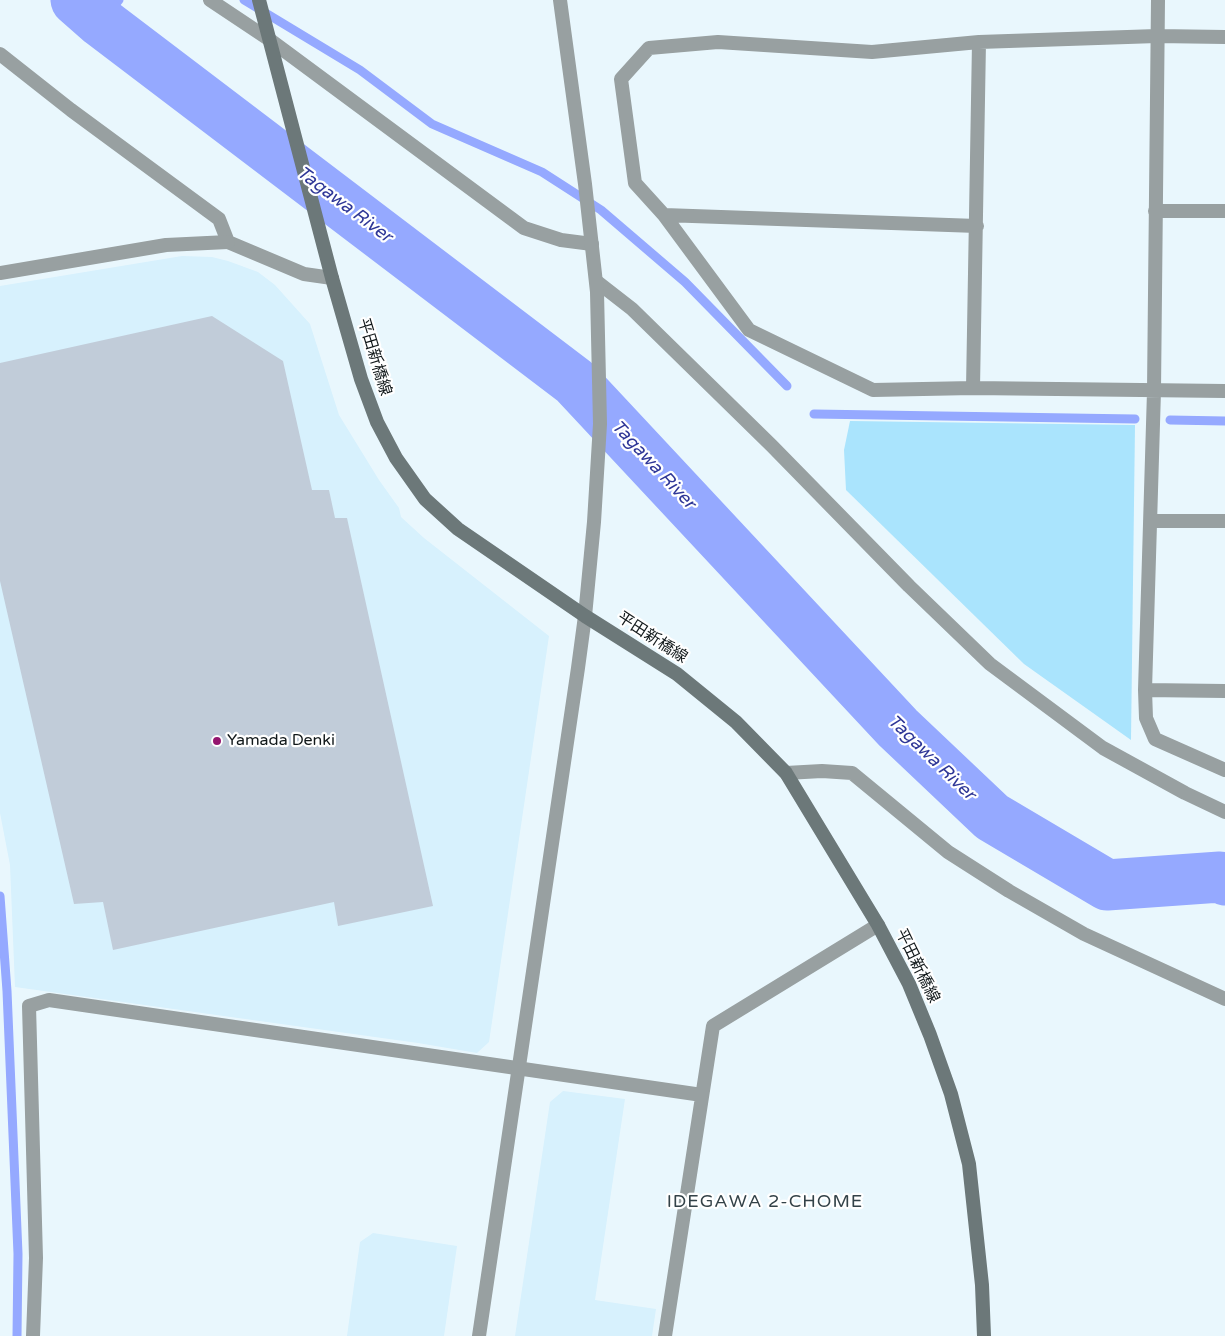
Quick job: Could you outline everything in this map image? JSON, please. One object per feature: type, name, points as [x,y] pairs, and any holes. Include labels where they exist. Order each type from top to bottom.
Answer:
[{"type":"main road","name":"平田新橋線","points":[[259,0],[332,278],[361,379],[377,422],[396,458],[425,499],[458,528],[585,616],[677,674],[736,722],[786,773],[878,925],[909,984],[952,1094],[969,1164],[982,1285],[984,1336]]},
{"type":"street","points":[[210,0],[270,40],[524,228],[561,240],[592,244]]},
{"type":"street","points":[[478,1336],[585,616],[594,522],[600,424],[597,286],[560,0]]},
{"type":"street","points":[[1158,0],[1156,36],[1154,391],[1145,690],[1146,718],[1155,739],[1225,770]]},
{"type":"street","points":[[1225,37],[1156,36],[979,42],[872,52],[718,42],[649,48],[622,80],[635,183],[664,215],[749,330],[873,390],[973,388],[1225,391]]},
{"type":"street","points":[[973,388],[979,42]]},
{"type":"street","points":[[0,54],[71,110],[219,219],[228,242]]},
{"type":"street","points":[[1155,211],[1225,211]]},
{"type":"street","points":[[664,215],[976,226]]},
{"type":"street","points":[[0,273],[166,244],[228,242],[304,274],[332,278]]},
{"type":"street","points":[[597,286],[632,309],[653,329],[772,446],[909,586],[990,664],[1103,748],[1186,794],[1225,812]]},
{"type":"street","points":[[1150,521],[1225,521]]},
{"type":"street","points":[[1145,690],[1225,691]]},
{"type":"street","points":[[786,773],[822,771],[852,773],[948,852],[1009,892],[1084,934],[1225,998]]},
{"type":"street","points":[[666,1336],[713,1026],[878,925]]},
{"type":"street","points":[[33,1336],[36,1258],[29,1006],[49,1000],[702,1095]]},
{"type":"shaded area","points":[[182,256],[212,257],[228,261],[258,272],[275,285],[310,324],[339,415],[379,480],[399,508],[401,517],[424,538],[549,636],[489,1042],[477,1053],[418,1043],[15,987],[10,865],[0,813],[0,286]]},
{"type":"shaded area","points":[[850,421],[1135,425],[1131,740],[1024,664],[846,490],[844,450]]},
{"type":"shaded area","points":[[563,1091],[625,1099],[595,1300],[656,1309],[652,1336],[515,1336],[550,1102]]},
{"type":"shaded area","points":[[373,1233],[457,1246],[444,1336],[347,1336],[360,1242]]},
{"type":"building","name":"Yamada Denki","points":[[212,316],[283,361],[312,490],[329,490],[335,518],[347,518],[433,906],[338,926],[334,902],[113,950],[103,902],[74,904],[0,581],[0,363]]},
{"type":"waterway","name":"Tagawa River","points":[[76,0],[101,22],[575,382],[898,728],[992,817],[1107,885],[1220,877],[1225,880]]},
{"type":"waterway","points":[[101,22],[119,0]]},
{"type":"waterway","points":[[244,0],[360,70],[432,124],[542,172],[601,210],[685,282],[787,386]]},
{"type":"waterway","points":[[814,414],[1135,419]]},
{"type":"waterway","points":[[1170,420],[1225,421]]},
{"type":"waterway","points":[[0,896],[7,991],[18,1254],[17,1336]]},
{"type":"place","name":"Yamada Denki","points":[[217,741]]},
{"type":"district","name":"IDEGAWA 2-CHOME","points":[[765,1202]]}]
